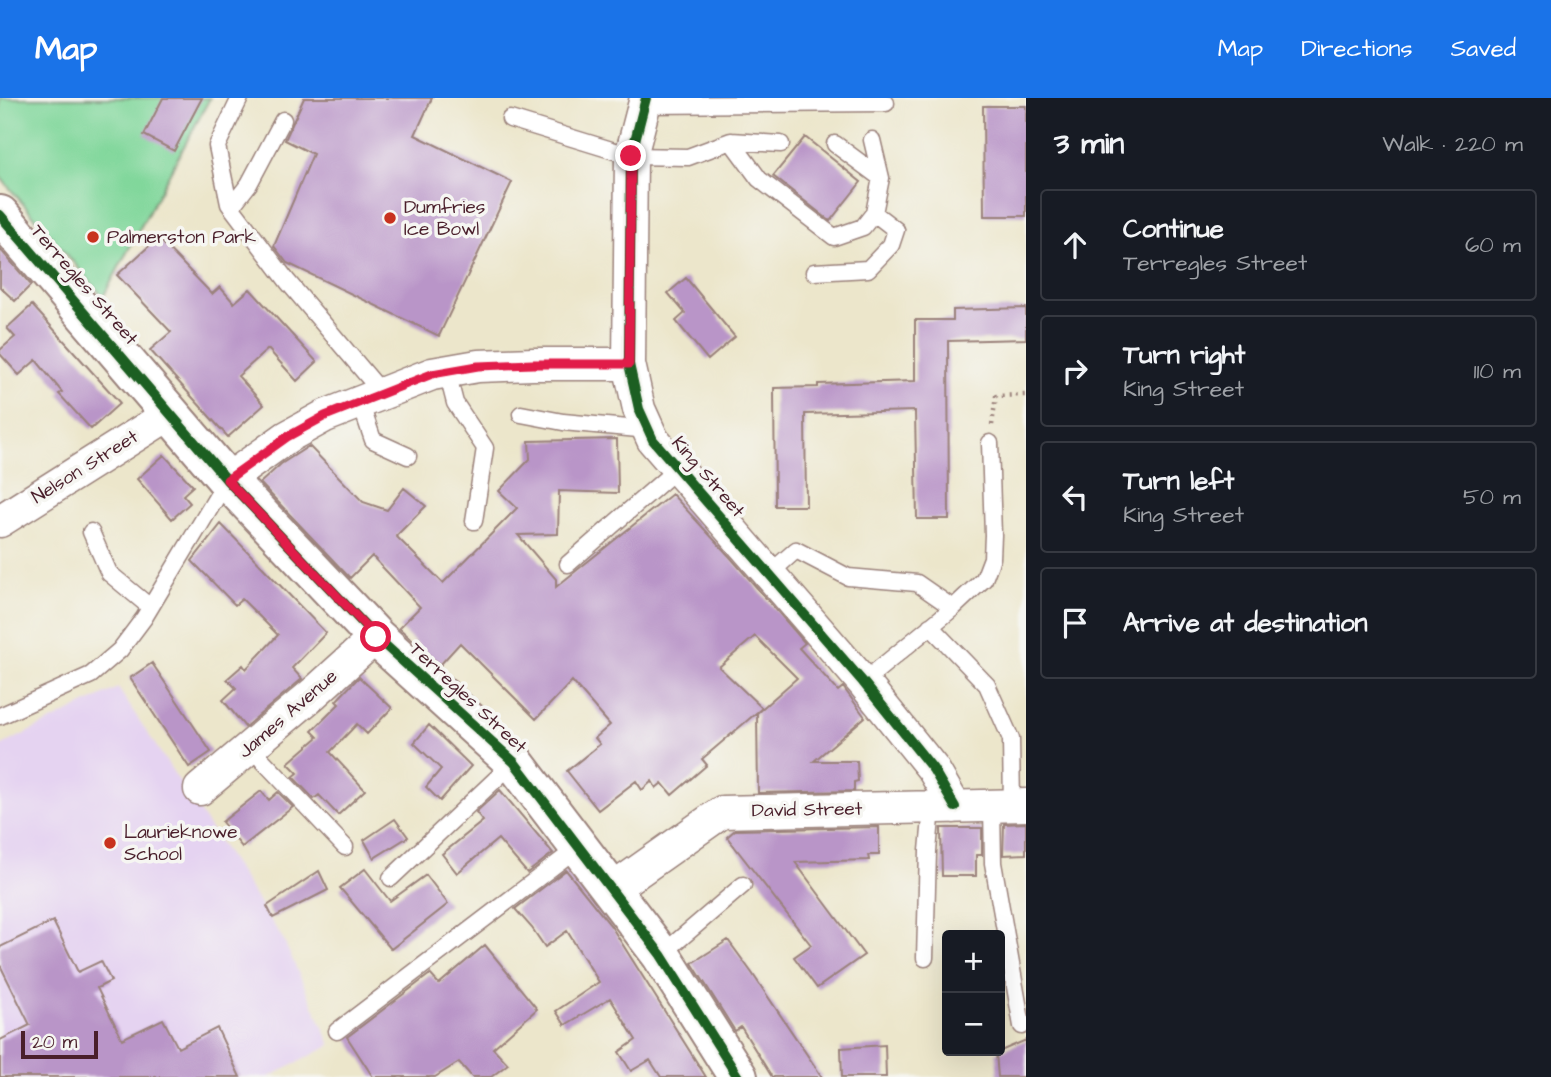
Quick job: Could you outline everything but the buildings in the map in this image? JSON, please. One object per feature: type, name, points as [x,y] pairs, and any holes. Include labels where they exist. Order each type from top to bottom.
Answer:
[{"type":"street","name":"King Street","points":[[645,101],[631,156],[629,364],[639,409],[653,440],[863,682],[933,769],[944,807]]},
{"type":"street","name":"Terregles Street","points":[[0,215],[227,480],[376,637],[514,762],[661,955],[738,1077]]},
{"type":"street","points":[[227,480],[287,437],[325,416],[432,374],[478,366],[629,364]]},
{"type":"street","name":"Nelson Street","points":[[0,521],[171,413]]},
{"type":"street","name":"James Avenue","points":[[200,789],[376,637]]},
{"type":"street","name":"David Street","points":[[613,889],[722,813],[1010,806]]},
{"type":"lane","points":[[240,98],[217,146],[231,207],[371,398],[373,440],[408,456]]},
{"type":"lane","points":[[645,101],[886,103]]},
{"type":"lane","points":[[510,119],[631,156],[688,157],[731,141],[781,144]]},
{"type":"lane","points":[[231,207],[249,184],[282,120]]},
{"type":"lane","points":[[731,141],[759,179],[834,237],[863,227],[874,213],[881,178],[872,140]]},
{"type":"lane","points":[[835,144],[881,178]]},
{"type":"lane","points":[[814,272],[868,269],[891,245],[896,230],[874,213]]},
{"type":"lane","points":[[447,372],[455,402],[485,448],[474,521]]},
{"type":"lane","points":[[522,414],[563,422],[649,430]]},
{"type":"lane","points":[[863,682],[984,579],[992,558],[990,443]]},
{"type":"lane","points":[[568,564],[678,468]]},
{"type":"lane","points":[[0,716],[91,675],[120,650],[150,607],[227,480]]},
{"type":"lane","points":[[91,532],[109,573],[150,607]]},
{"type":"lane","points":[[769,574],[796,550],[848,577],[917,583],[953,608]]},
{"type":"lane","points":[[930,626],[987,685],[1011,740],[1010,806],[993,863],[1022,1026]]},
{"type":"lane","points":[[250,747],[345,847]]},
{"type":"lane","points":[[391,878],[514,762]]},
{"type":"lane","points":[[925,958],[928,851],[944,807]]},
{"type":"lane","points":[[337,1031],[580,846]]},
{"type":"lane","points":[[661,955],[743,885]]},
{"type":"path","points":[[990,443],[996,396],[1026,395]]},
{"type":"shaded area","name":"Laurieknowe School","points":[[118,688],[283,939],[331,1045],[269,1077],[0,1077],[0,746]]},
{"type":"green space","name":"Palmerston Park","points":[[0,98],[210,98],[103,297],[0,177]]},
{"type":"cycle path","points":[[646,98],[631,156],[629,364],[639,409],[653,440],[863,682],[933,769],[955,807]]},
{"type":"cycle path","points":[[0,215],[227,480],[376,637],[514,762],[661,955],[738,1077]]},
{"type":"place","name":"Dumfries Ice Bowl","points":[[390,218]]},
{"type":"place","name":"Palmerston Park","points":[[93,237]]},
{"type":"place","name":"Laurieknowe School","points":[[110,843]]},
{"type":"route","points":[[376,637],[227,480],[287,437],[325,416],[432,374],[478,366],[629,364],[631,156]]}]
